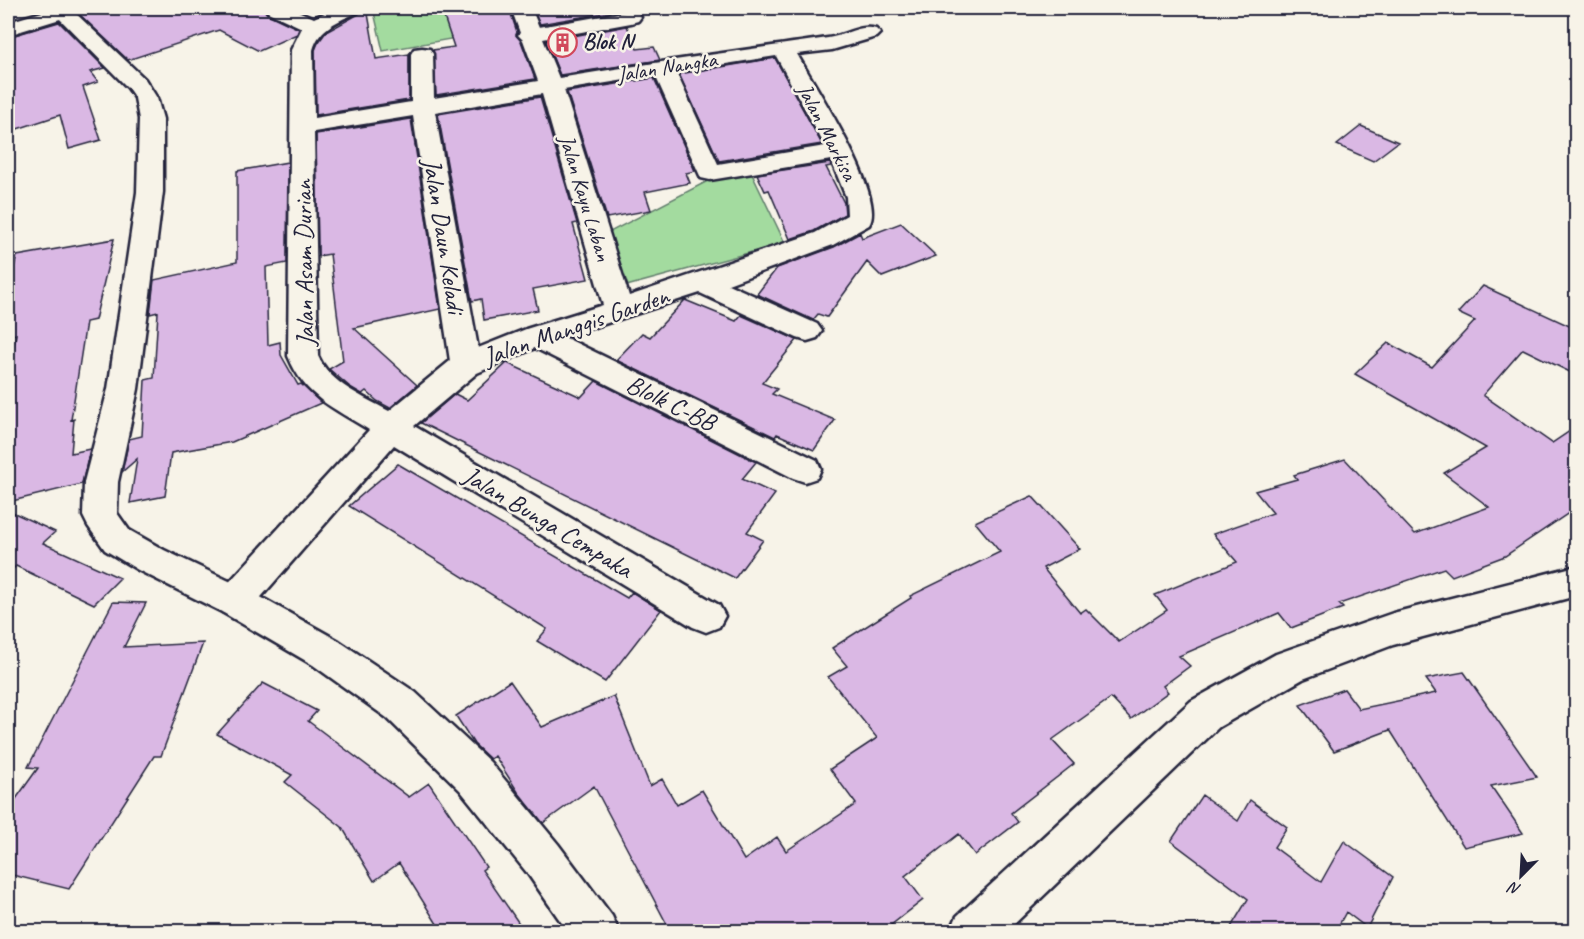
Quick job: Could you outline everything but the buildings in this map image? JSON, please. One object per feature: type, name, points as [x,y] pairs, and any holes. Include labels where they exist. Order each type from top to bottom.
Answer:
[{"type":"street","points":[[275,8],[314,26],[351,8]]},
{"type":"street","name":"Jalan Kayu Laban","points":[[521,8],[551,86],[619,310]]},
{"type":"street","points":[[8,29],[61,10],[137,84],[146,98],[151,119],[149,204],[123,389],[101,482],[100,516],[117,540],[151,560],[235,601],[326,653],[401,705],[475,776],[543,859],[596,932]]},
{"type":"street","points":[[530,35],[631,17]]},
{"type":"street","name":"Jalan Asam Durian","points":[[314,26],[306,36],[302,50],[303,356],[310,373],[325,388],[390,428]]},
{"type":"street","name":"Jalan Nangka","points":[[302,127],[663,67],[832,44],[869,33]]},
{"type":"street","name":"Jalan Markisa","points":[[783,49],[840,151],[859,197],[860,219]]},
{"type":"street","name":"Jalan Daun Keladi","points":[[422,54],[423,108],[466,365]]},
{"type":"street","points":[[663,67],[711,173],[840,151]]},
{"type":"street","name":"Jalan Manggis Garden","points":[[235,601],[390,428],[466,365],[536,336],[702,283],[824,239],[860,219]]},
{"type":"street","points":[[702,283],[807,331]]},
{"type":"street","name":"Blolk C-BB","points":[[536,336],[805,469]]},
{"type":"street","name":"Jalan Bunga Cempaka","points":[[390,428],[706,616]]},
{"type":"street","points":[[974,932],[1205,714],[1290,666],[1393,629],[1576,581]]},
{"type":"green space","points":[[373,8],[449,8],[456,38],[383,51]]},
{"type":"green space","points":[[749,168],[785,243],[619,288],[602,236],[723,173]]},
{"type":"place","name":"Blok N","points":[[562,42]]}]
